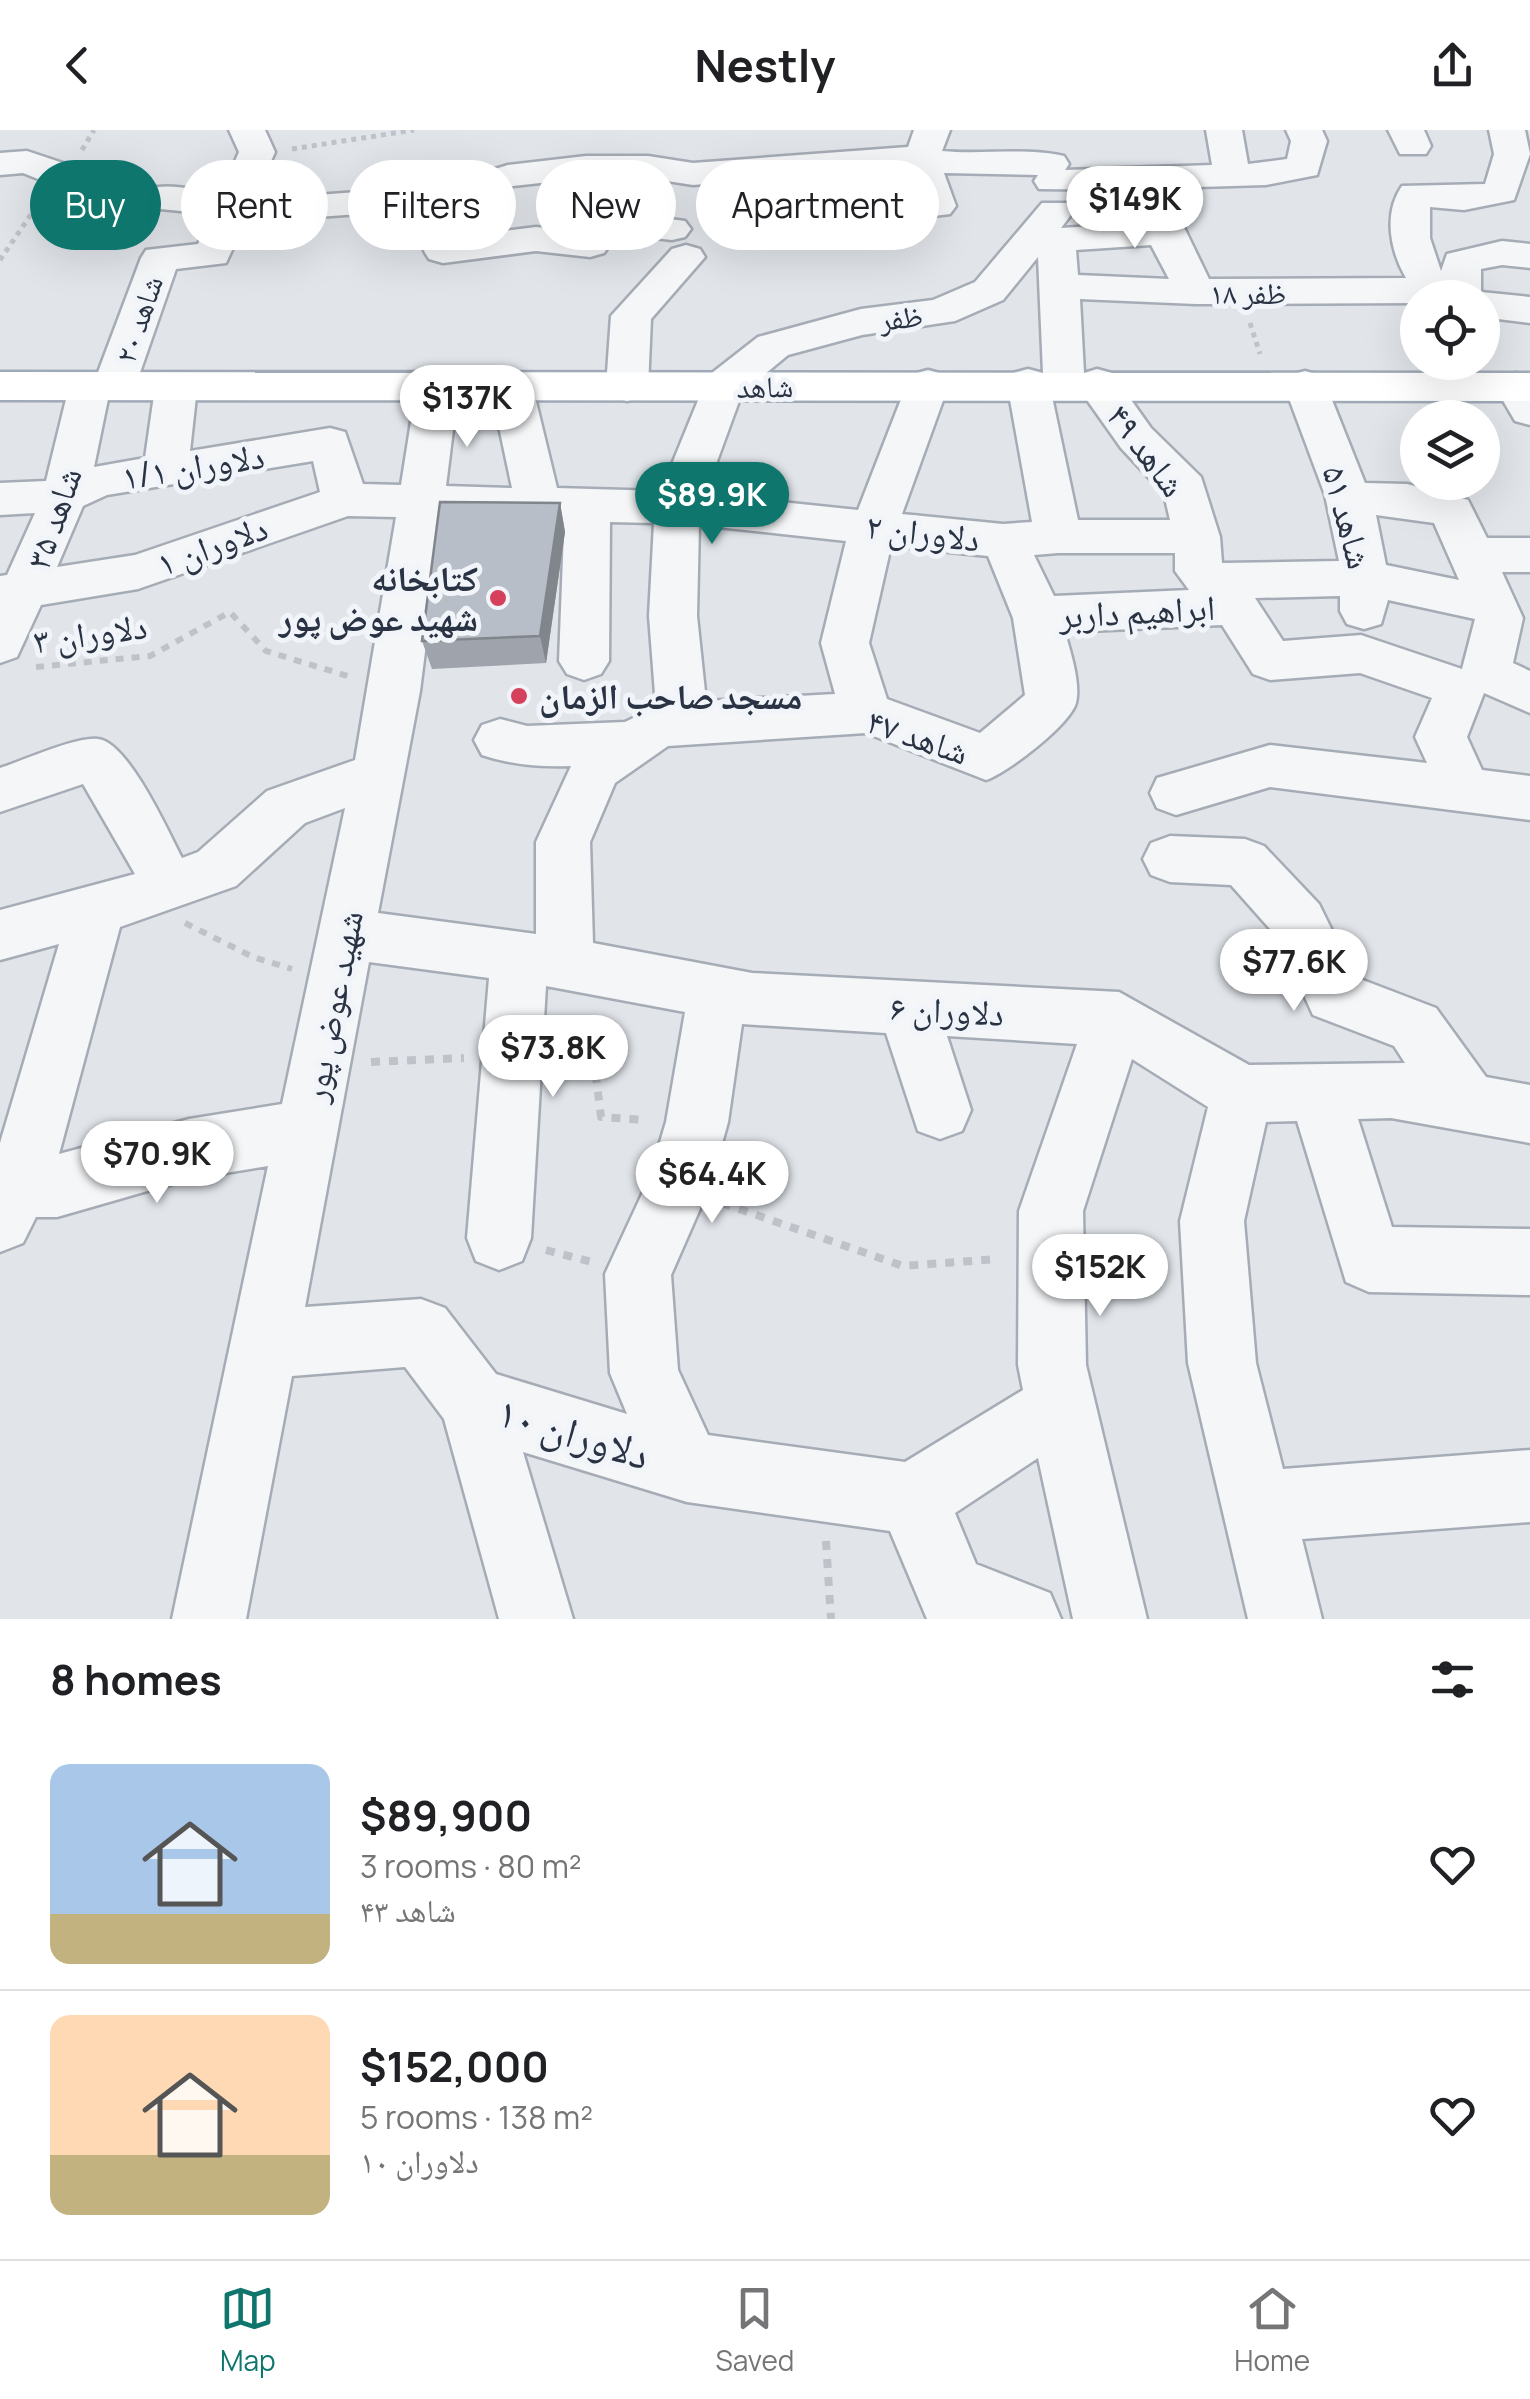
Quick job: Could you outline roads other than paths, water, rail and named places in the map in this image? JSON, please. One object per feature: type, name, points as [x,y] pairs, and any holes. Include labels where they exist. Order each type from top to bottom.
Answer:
[{"type":"main road","name":"شاهد","points":[[2,391],[102,387],[437,390],[1063,383],[1287,384],[1525,395]]},
{"type":"street","points":[[836,130],[869,160],[927,145],[979,166],[1052,185],[1164,233]]},
{"type":"street","points":[[1052,185],[1159,161],[1228,152],[1304,167],[1308,141],[1304,130]]},
{"type":"street","points":[[1435,280],[1416,259],[1406,215],[1415,194],[1464,199],[1501,192],[1512,154],[1507,130]]},
{"type":"street","points":[[1159,161],[1164,233],[1196,292]]},
{"type":"street","points":[[0,164],[27,162],[59,174],[74,211],[126,220],[151,197],[181,199]]},
{"type":"street","points":[[328,206],[444,197],[508,176],[536,174]]},
{"type":"street","points":[[1052,185],[1063,383],[1058,536]]},
{"type":"street","name":"ظفر","points":[[723,386],[773,346],[861,322],[941,312],[989,291],[1052,185]]},
{"type":"street","points":[[676,208],[687,218]]},
{"type":"street","points":[[676,219],[696,215]]},
{"type":"street","points":[[626,387],[631,316],[687,218]]},
{"type":"street","points":[[443,251],[536,239]]},
{"type":"street","name":"شاهد ۲۰","points":[[102,387],[160,258],[212,255],[214,250]]},
{"type":"street","points":[[1455,280],[1460,262],[1502,253],[1530,256]]},
{"type":"street","name":"ظفر ۱۸","points":[[1059,286],[1196,292],[1400,290]]},
{"type":"street","points":[[1500,306],[1530,310]]},
{"type":"street","name":"شاهد ۴۹","points":[[1063,383],[1136,438],[1185,488],[1214,574],[1270,661],[1361,654],[1492,684]]},
{"type":"street","points":[[866,714],[845,643],[864,555],[928,384]]},
{"type":"street","name":"شاهد ۵۱","points":[[1287,384],[1348,498],[1366,578],[1361,654]]},
{"type":"street","points":[[683,724],[674,616],[678,506],[723,386]]},
{"type":"street","name":"شاهد ۳۵","points":[[9,656],[13,593],[65,496],[102,387]]},
{"type":"street","points":[[164,470],[176,388]]},
{"type":"street","points":[[280,452],[287,388]]},
{"type":"street","points":[[512,388],[538,502],[587,522],[584,661]]},
{"type":"street","name":"شهید عوض پور","points":[[208,1619],[267,1344],[395,690],[437,390]]},
{"type":"street","name":"دلاوران ۱/۱","points":[[0,499],[65,496],[98,481],[330,443],[345,500]]},
{"type":"street","points":[[1348,498],[1407,500],[1452,511],[1494,605],[1499,618],[1492,684],[1440,737],[1465,788]]},
{"type":"street","name":"دلاوران ۱","points":[[13,593],[138,572],[345,500],[423,502]]},
{"type":"street","name":"دلاوران ۲","points":[[423,502],[678,506],[1003,541]]},
{"type":"street","points":[[1003,541],[1058,536],[1214,574],[1366,578],[1494,605]]},
{"type":"street","name":"شاهد ۴۷","points":[[498,1238],[563,842],[595,769],[657,728],[866,714],[924,731],[986,759],[1051,702],[1049,650],[1039,615],[1030,587],[1003,541]]},
{"type":"street","points":[[1472,555],[1530,555]]},
{"type":"street","name":"ابراهیم داربر","points":[[1039,615],[1214,574]]},
{"type":"street","points":[[500,740],[527,747],[635,742]]},
{"type":"street","points":[[0,790],[95,759],[130,811],[169,886]]},
{"type":"street","points":[[1176,793],[1270,766],[1530,798]]},
{"type":"street","points":[[0,935],[97,909],[217,869],[286,807],[378,774]]},
{"type":"street","points":[[1170,859],[1245,862],[1299,921],[1334,996],[1415,1027],[1512,1117]]},
{"type":"street","points":[[97,909],[6,1197],[189,1149],[307,1130]]},
{"type":"street","name":"دلاوران ۶","points":[[341,958],[542,960],[752,999],[1116,1019],[1242,1094]]},
{"type":"street","points":[[687,1466],[644,1373],[638,1274],[678,1186],[705,1093],[718,992]]},
{"type":"street","points":[[908,1008],[940,1110]]},
{"type":"street","points":[[1110,1619],[1052,1364],[1050,1210],[1116,1019]]},
{"type":"street","points":[[1285,1619],[1222,1363],[1212,1221],[1242,1094],[1391,1088],[1512,1117]]},
{"type":"street","points":[[1319,1091],[1369,1258],[1530,1262]]},
{"type":"street","name":"دلاوران ۱۰","points":[[267,1344],[420,1332],[474,1402],[687,1466],[913,1498]]},
{"type":"street","points":[[474,1402],[536,1619]]},
{"type":"street","points":[[1024,1619],[950,1605],[913,1498],[986,1449],[1062,1406]]},
{"type":"street","points":[[1256,1507],[1530,1486]]},
{"type":"place","name":"کتابخانه شهید عوض پور","points":[[498,598]]},
{"type":"place","name":"مسجد صاحب الزمان","points":[[519,696]]}]
